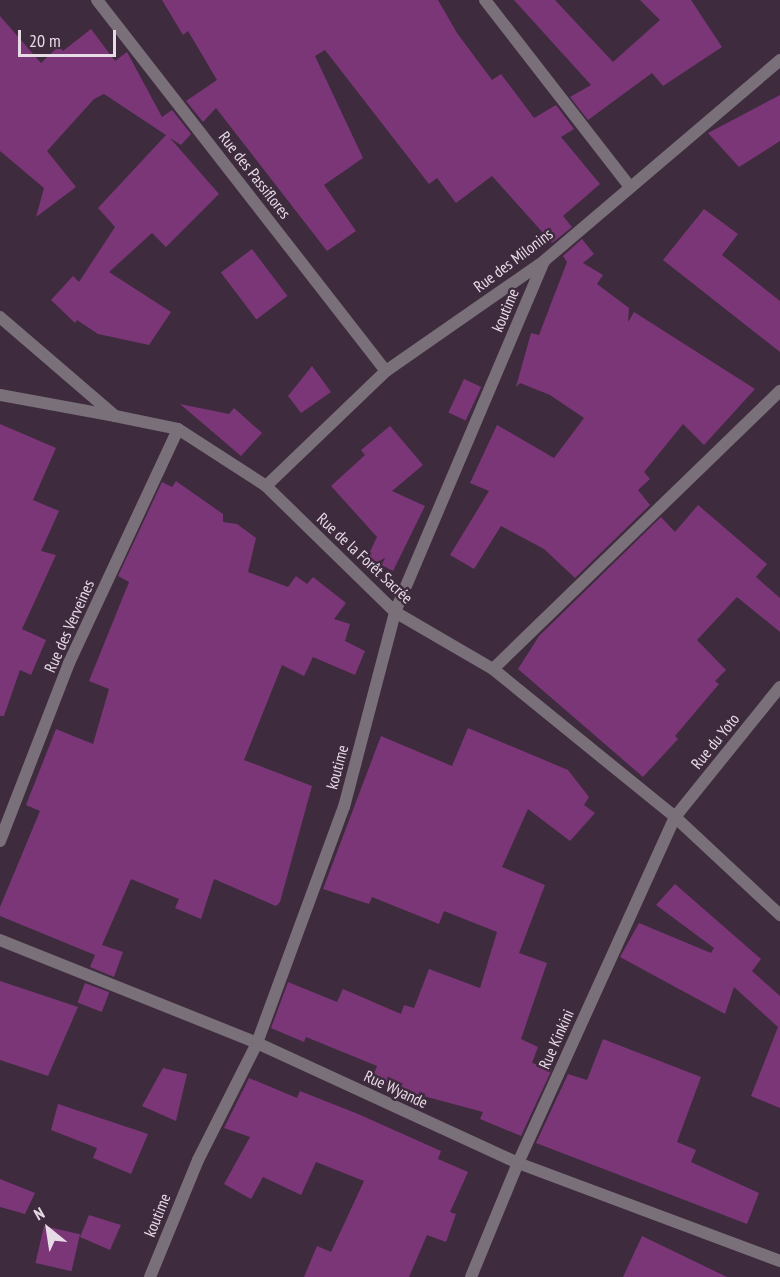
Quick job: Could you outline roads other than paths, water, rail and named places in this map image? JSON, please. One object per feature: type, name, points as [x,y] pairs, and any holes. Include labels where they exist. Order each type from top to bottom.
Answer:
[{"type":"street","name":"Rue des Passiflores","points":[[97,0],[386,371]]},
{"type":"street","points":[[485,0],[630,187]]},
{"type":"street","name":"Rue des Milonins","points":[[266,486],[386,371],[544,261],[780,60]]},
{"type":"street","name":"koutime","points":[[150,1277],[198,1161],[257,1043],[344,807],[395,612],[544,261]]},
{"type":"street","name":"Rue de la Forêt Sacrée","points":[[0,317],[115,416],[178,429],[266,486],[395,612],[493,669],[675,817],[780,915]]},
{"type":"street","points":[[493,669],[780,391]]},
{"type":"street","points":[[0,395],[115,416]]},
{"type":"street","name":"Rue des Verveines","points":[[0,841],[69,663],[178,429]]},
{"type":"street","name":"Rue du Yoto","points":[[675,817],[780,687]]},
{"type":"street","name":"Rue Kinkini","points":[[471,1277],[518,1163],[675,817]]},
{"type":"street","name":"Rue Wyande","points":[[0,940],[257,1043],[518,1163],[780,1261]]}]
